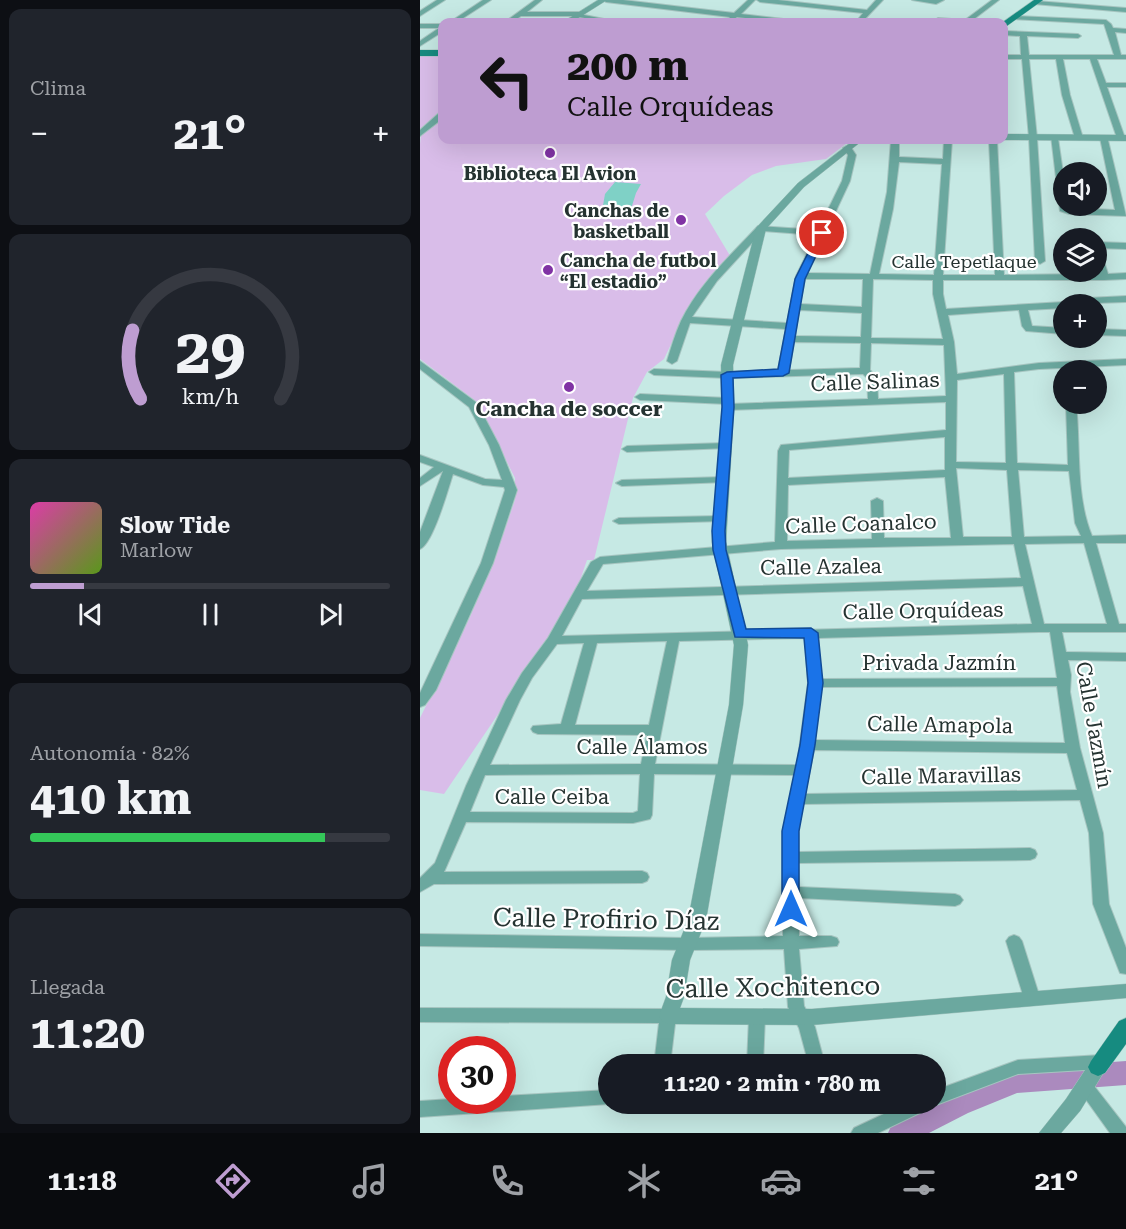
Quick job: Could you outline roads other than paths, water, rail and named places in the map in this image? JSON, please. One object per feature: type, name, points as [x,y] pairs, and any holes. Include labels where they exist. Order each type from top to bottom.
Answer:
[{"type":"main road","points":[[1008,26],[1037,1]]},
{"type":"main road","points":[[420,53],[438,53]]},
{"type":"main road","points":[[1092,1075],[1126,1028]]},
{"type":"street","points":[[420,14],[442,0]]},
{"type":"street","points":[[459,18],[488,0]]},
{"type":"street","points":[[514,18],[539,0]]},
{"type":"street","points":[[574,18],[605,0],[661,4],[754,18]]},
{"type":"street","points":[[733,18],[752,0]]},
{"type":"street","points":[[760,0],[869,12]]},
{"type":"street","points":[[863,18],[880,0]]},
{"type":"street","points":[[915,0],[940,1]]},
{"type":"street","points":[[971,18],[996,0]]},
{"type":"street","points":[[1037,1],[1126,10]]},
{"type":"street","points":[[521,14],[579,15],[595,18]]},
{"type":"street","points":[[1008,57],[1059,57],[1069,54],[1122,57],[1106,22],[1015,18]]},
{"type":"street","points":[[420,26],[438,28]]},
{"type":"street","points":[[1110,30],[1126,31]]},
{"type":"street","points":[[420,44],[438,31]]},
{"type":"street","points":[[1008,31],[1023,34],[1078,36]]},
{"type":"street","points":[[1023,34],[1033,138],[1040,261]]},
{"type":"street","points":[[1059,57],[1066,95],[1079,138]]},
{"type":"street","points":[[1008,137],[1124,138],[1093,57]]},
{"type":"street","points":[[1102,85],[1126,85]]},
{"type":"street","points":[[420,134],[438,118]]},
{"type":"street","points":[[1054,138],[1064,210],[1123,213],[1104,138]]},
{"type":"street","points":[[672,361],[686,320],[707,288],[801,185],[854,144]]},
{"type":"street","points":[[865,371],[866,310],[871,276],[887,225],[896,159],[895,144]]},
{"type":"street","points":[[948,144],[938,277],[942,312],[949,342],[952,378],[950,469],[957,540]]},
{"type":"street","points":[[993,144],[1000,278]]},
{"type":"street","points":[[783,373],[801,276],[849,176],[852,155],[848,148]]},
{"type":"street","points":[[896,159],[946,162]]},
{"type":"street","points":[[761,228],[822,233]]},
{"type":"street","points":[[663,1054],[668,1016],[675,997],[681,960],[697,920],[725,768],[740,670],[740,634],[720,550],[720,519],[728,404],[727,375],[737,323],[761,228]]},
{"type":"street","points":[[1107,245],[1126,246]]},
{"type":"street","name":"Calle Tepetlaque","points":[[801,276],[1053,277]]},
{"type":"street","name":"Calle Tepetlaque","points":[[1107,277],[1126,276]]},
{"type":"street","points":[[1107,300],[1126,299]]},
{"type":"street","points":[[942,312],[1053,306]]},
{"type":"street","points":[[795,307],[866,310]]},
{"type":"street","points":[[1023,308],[1029,329],[1053,330]]},
{"type":"street","points":[[686,320],[792,326]]},
{"type":"street","points":[[1107,332],[1126,333]]},
{"type":"street","points":[[789,339],[949,342]]},
{"type":"street","points":[[1107,364],[1126,362]]},
{"type":"street","points":[[420,363],[472,405],[494,445],[510,484],[510,499],[487,563],[429,690],[420,702]]},
{"type":"street","points":[[952,378],[1009,370],[1053,368]]},
{"type":"street","points":[[1009,370],[1012,466],[1019,540],[1039,628]]},
{"type":"street","points":[[654,372],[727,375],[865,371],[872,377],[873,402]]},
{"type":"street","name":"Calle Salinas","points":[[640,397],[728,404],[952,399]]},
{"type":"street","points":[[1071,414],[1074,468],[1081,523],[1120,628]]},
{"type":"street","points":[[781,545],[785,447],[951,433]]},
{"type":"street","points":[[627,448],[725,446]]},
{"type":"street","points":[[420,452],[440,466]]},
{"type":"street","points":[[420,458],[483,483],[510,484]]},
{"type":"street","points":[[420,483],[440,466]]},
{"type":"street","points":[[420,545],[434,513],[440,466]]},
{"type":"street","points":[[782,482],[1012,466],[1074,468]]},
{"type":"street","points":[[622,483],[723,480]]},
{"type":"street","points":[[878,501],[878,542]]},
{"type":"street","points":[[619,521],[720,519]]},
{"type":"street","name":"Calle Coanalco","points":[[579,595],[598,562],[781,545],[957,540],[1126,539]]},
{"type":"street","name":"Calle Azalea","points":[[579,595],[1028,582]]},
{"type":"street","points":[[426,882],[441,866],[513,700],[553,640],[579,595]]},
{"type":"street","name":"Calle Orquídeas","points":[[553,640],[1055,627],[1120,628]]},
{"type":"street","name":"Calle Jazmín","points":[[1055,627],[1061,656],[1063,692],[1072,748],[1096,833],[1101,904],[1126,968]]},
{"type":"street","points":[[811,633],[816,683],[808,745],[791,831],[791,944],[796,1007],[807,1027],[814,1054]]},
{"type":"street","points":[[647,768],[674,636]]},
{"type":"street","points":[[567,729],[591,640]]},
{"type":"street","points":[[1061,656],[1126,657]]},
{"type":"street","name":"Privada Jazmín","points":[[816,683],[1064,682]]},
{"type":"street","points":[[537,729],[655,730]]},
{"type":"street","name":"Calle Amapola","points":[[808,745],[1072,748]]},
{"type":"street","name":"Calle Ceiba","points":[[462,817],[642,817],[645,811],[647,768]]},
{"type":"street","name":"Calle Álamos","points":[[482,770],[725,768],[803,770]]},
{"type":"street","name":"Calle Maravillas","points":[[797,799],[1085,795]]},
{"type":"street","points":[[791,858],[1030,854]]},
{"type":"street","points":[[426,882],[642,877]]},
{"type":"street","points":[[791,892],[955,900]]},
{"type":"street","name":"Calle Profirio Díaz","points":[[420,940],[688,945],[831,942]]},
{"type":"street","points":[[1014,941],[1032,998]]},
{"type":"street","name":"Calle Xochitenco","points":[[420,1015],[801,1017],[1126,991]]},
{"type":"street","points":[[755,1054],[757,1017]]},
{"type":"street","points":[[946,1094],[1018,1067],[1092,1075]]},
{"type":"street","points":[[1049,1133],[1073,1106],[1092,1075]]},
{"type":"street","points":[[1092,1075],[1120,1133]]},
{"type":"street","points":[[420,1109],[598,1098]]},
{"type":"street","points":[[860,1133],[901,1114]]},
{"type":"waterway","points":[[902,1133],[958,1104],[1016,1081],[1126,1073]]},
{"type":"place","name":"Biblioteca El Avion","points":[[550,153]]},
{"type":"place","name":"Canchas de basketball","points":[[681,220]]},
{"type":"place","name":"Cancha de futbol “El estadio”","points":[[548,270]]},
{"type":"place","name":"Cancha de soccer","points":[[569,387]]}]
